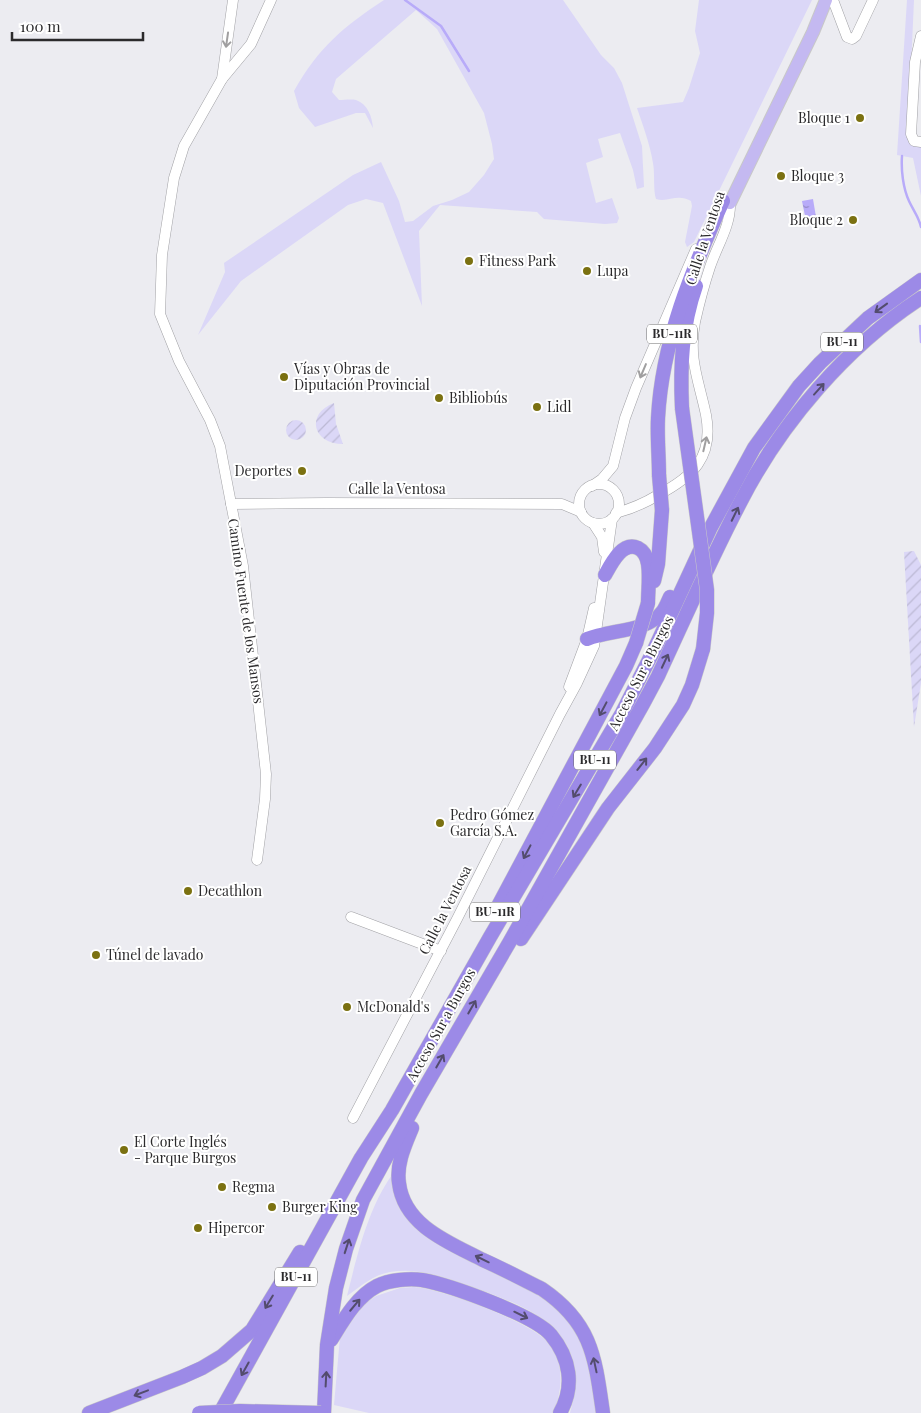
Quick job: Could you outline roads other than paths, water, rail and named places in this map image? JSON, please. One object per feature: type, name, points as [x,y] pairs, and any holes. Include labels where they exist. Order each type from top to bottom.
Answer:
[{"type":"highway","name":"BU-11R","points":[[483,986],[512,952],[608,808],[655,748],[683,705],[692,685],[703,649],[708,614],[707,590],[682,408],[680,368],[686,324],[704,263],[727,202]]},
{"type":"highway","name":"BU-11R","points":[[362,1158],[388,1106],[487,928],[626,666],[636,643],[658,564],[662,530],[658,419],[668,350],[675,320],[690,277],[727,202]]},
{"type":"highway","name":"Acceso Sur a Burgos","points":[[220,1413],[362,1158],[392,1110],[490,937],[622,713],[730,490],[754,448],[774,417],[820,363],[868,318],[921,280]]},
{"type":"highway","name":"Acceso Sur a Burgos","points":[[322,1413],[328,1345],[336,1288],[346,1249],[360,1208],[418,1099],[658,676],[741,500],[787,426],[845,360],[872,335],[921,298]]},
{"type":"highway","points":[[592,638],[651,621],[663,610],[728,477],[741,456],[774,417]]},
{"type":"highway","points":[[607,566],[623,550],[629,547],[642,551],[648,564],[648,603]]},
{"type":"highway","points":[[418,1099],[399,1172],[399,1184],[408,1208],[422,1225],[438,1237],[542,1289],[564,1307],[576,1320],[588,1341],[596,1362],[603,1413]]},
{"type":"highway","points":[[89,1413],[202,1368],[232,1348],[255,1325],[342,1181],[362,1158]]},
{"type":"highway","points":[[328,1345],[354,1305],[378,1286],[401,1280],[429,1282],[498,1305],[533,1322],[550,1334],[561,1348],[568,1364],[568,1392],[560,1413]]},
{"type":"highway","points":[[199,1413],[240,1411],[322,1413]]},
{"type":"main road","name":"Calle la Ventosa","points":[[727,202],[820,0]]},
{"type":"main road","name":"Calle la Ventosa","points":[[727,202],[813,32],[826,0]]},
{"type":"street","name":"Camino Fuente de los Mansos","points":[[232,0],[222,79],[184,146],[179,159],[167,217],[162,255],[160,314],[179,362],[210,420],[220,446],[243,566],[266,774],[265,799],[257,860]]},
{"type":"street","points":[[222,79],[251,44],[271,0]]},
{"type":"street","points":[[833,0],[848,36],[852,39],[856,36],[874,0]]},
{"type":"street","points":[[921,36],[915,62],[911,134],[914,140],[921,142]]},
{"type":"street","name":"Calle la Ventosa","points":[[353,1118],[441,951],[594,646],[592,638],[607,566],[614,516],[648,501],[679,484],[699,464],[708,429],[693,361],[693,340],[695,324],[710,267],[730,216],[727,202],[714,211],[688,265],[636,388],[625,418],[613,466],[602,480],[592,486]]},
{"type":"street","points":[[592,486],[606,486],[616,494],[618,500],[614,516],[606,522],[593,523],[581,512],[580,500],[582,495],[592,486]]},
{"type":"street","name":"Calle la Ventosa","points":[[562,504],[582,495]]},
{"type":"street","name":"Calle la Ventosa","points":[[231,504],[562,504],[581,512]]},
{"type":"street","name":"Calle la Ventosa","points":[[593,523],[603,541],[607,566]]},
{"type":"street","points":[[351,917],[441,951]]},
{"type":"water","points":[[813,199],[817,223],[807,226],[802,201]]},
{"type":"waterway","points":[[405,0],[441,26],[469,71]]},
{"type":"waterway","points":[[902,156],[905,190],[921,227]]},
{"type":"waterway","points":[[920,326],[921,342]]},
{"type":"place","name":"Bloque 1","points":[[860,118]]},
{"type":"place","name":"Bloque 3","points":[[781,176]]},
{"type":"place","name":"Bloque 2","points":[[853,220]]},
{"type":"place","name":"Fitness Park","points":[[469,261]]},
{"type":"place","name":"Lupa","points":[[587,271]]},
{"type":"place","name":"Vías y Obras de Diputación Provincial","points":[[284,377]]},
{"type":"place","name":"Bibliobús","points":[[439,398]]},
{"type":"place","name":"Lidl","points":[[537,407]]},
{"type":"place","name":"Deportes","points":[[302,471]]},
{"type":"place","name":"Pedro Gómez García S.A.","points":[[440,823]]},
{"type":"place","name":"Decathlon","points":[[188,891]]},
{"type":"place","name":"Túnel de lavado","points":[[96,955]]},
{"type":"place","name":"McDonald's","points":[[347,1007]]},
{"type":"place","name":"El Corte Inglés - Parque Burgos","points":[[124,1150]]},
{"type":"place","name":"Regma","points":[[222,1187]]},
{"type":"place","name":"Burger King","points":[[272,1207]]},
{"type":"place","name":"Hipercor","points":[[198,1228]]}]
